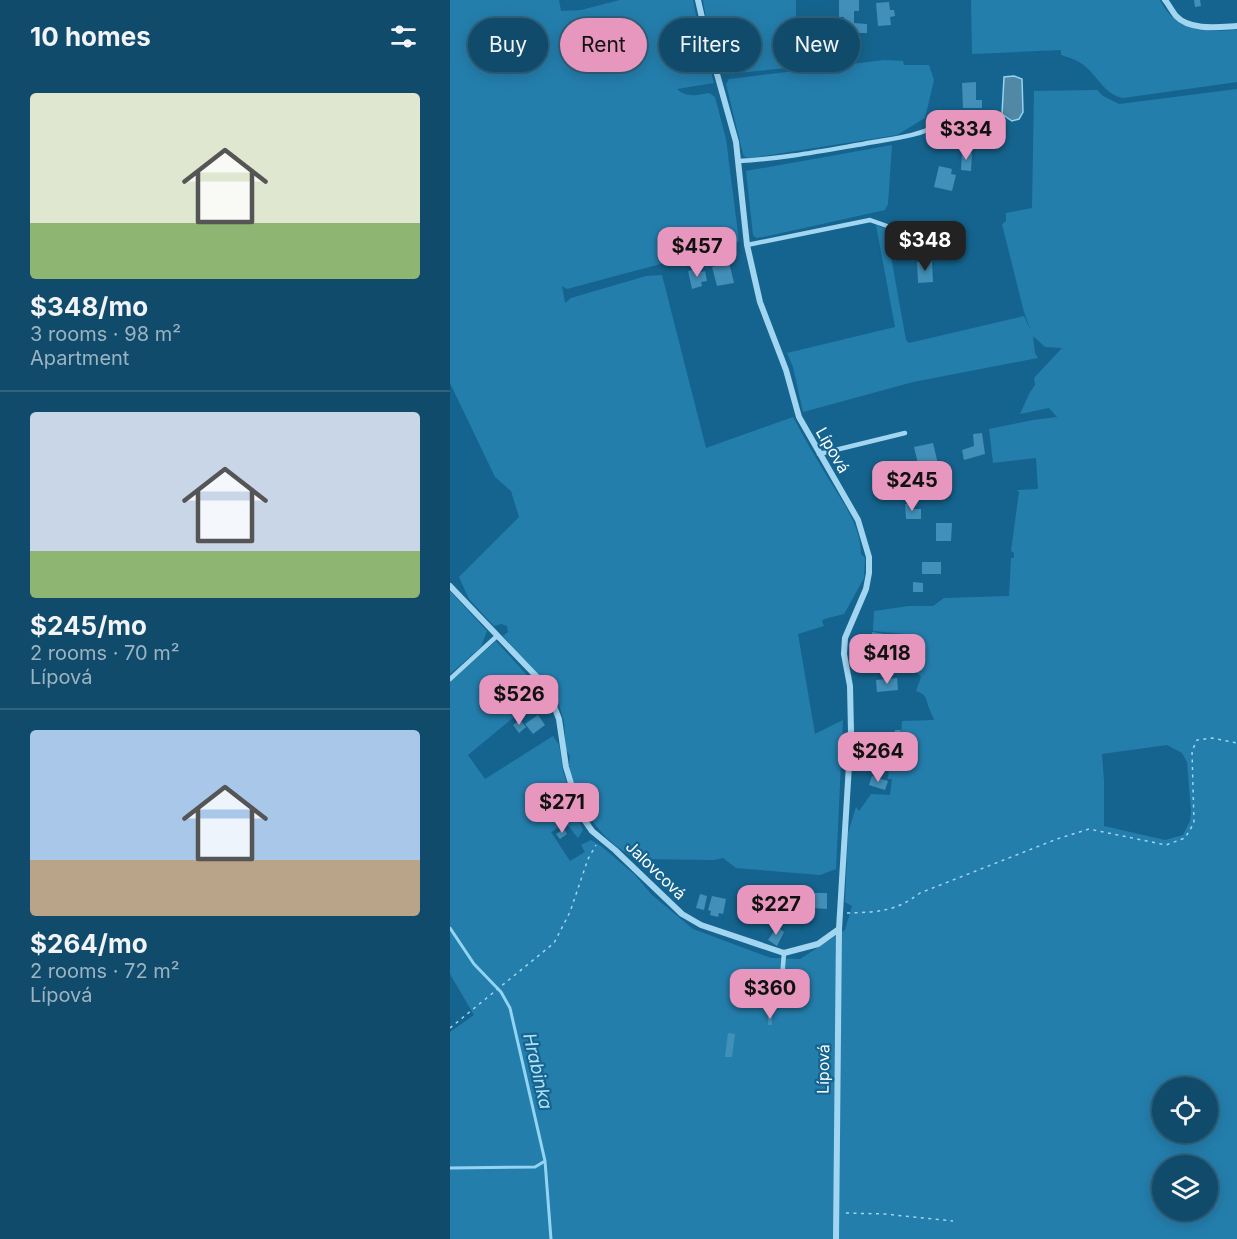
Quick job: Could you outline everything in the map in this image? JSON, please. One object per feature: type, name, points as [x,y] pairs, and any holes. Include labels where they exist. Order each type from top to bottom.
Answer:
[{"type":"street","name":"Lípová","points":[[698,0],[728,110],[739,161],[747,244],[760,302],[786,370],[794,403],[808,435],[858,520],[869,557],[866,589],[845,638],[844,654],[850,686],[851,732],[839,929],[836,1239]]},
{"type":"street","points":[[1165,0],[1177,18],[1188,24],[1217,27],[1237,26]]},
{"type":"street","name":"Jalovcová","points":[[450,586],[538,678],[550,696],[558,720],[566,767],[576,800],[583,818],[592,831],[692,921],[784,953]]},
{"type":"street","points":[[784,953],[818,944],[839,929]]},
{"type":"lane","points":[[739,161],[781,157],[880,141],[931,129],[940,124]]},
{"type":"lane","points":[[747,244],[870,220],[887,226]]},
{"type":"lane","points":[[819,454],[904,433]]},
{"type":"lane","points":[[450,679],[497,636]]},
{"type":"lane","points":[[781,992],[784,953]]},
{"type":"path","points":[[841,913],[880,912],[905,904],[920,893],[1057,839],[1089,829],[1166,845],[1185,838],[1194,823],[1192,751],[1197,740],[1212,738],[1237,743]]},
{"type":"path","points":[[450,1028],[554,943],[570,912],[590,854],[602,840]]},
{"type":"path","points":[[836,1212],[953,1221]]},
{"type":"shaded area","points":[[450,0],[559,0],[561,11],[581,10],[620,0],[693,0],[696,18],[659,18],[659,72],[711,72],[714,83],[677,89],[688,95],[709,93],[715,97],[726,139],[739,241],[735,244],[567,289],[562,286],[565,303],[571,298],[646,276],[662,275],[706,448],[793,417],[850,514],[858,534],[861,554],[865,558],[864,578],[844,614],[824,619],[822,621],[824,626],[798,634],[815,734],[843,720],[836,869],[820,875],[736,868],[723,858],[714,860],[638,859],[625,853],[600,831],[573,786],[570,756],[566,750],[564,721],[555,693],[503,636],[508,632],[507,626],[501,624],[494,626],[469,599],[459,577],[519,517],[511,491],[495,477],[450,383]]},
{"type":"shaded area","points":[[703,0],[796,0],[796,18],[773,18],[773,69],[761,71],[761,18],[706,18]]},
{"type":"shaded area","points":[[971,0],[1160,0],[1174,19],[1183,25],[1202,30],[1237,30],[1237,82],[1123,98],[1107,90],[1081,63],[1061,55],[1061,50],[972,54]]},
{"type":"shaded area","points":[[884,60],[903,61],[904,65],[929,65],[934,80],[925,118],[897,135],[751,158],[745,157],[726,84],[729,79],[786,72],[860,72],[860,63]]},
{"type":"shaded area","points":[[1014,76],[1022,79],[1023,112],[1019,119],[1012,121],[1002,114],[1004,77]]},
{"type":"shaded area","points":[[1237,89],[1237,1239],[450,1239],[450,1032],[474,1015],[450,974],[450,682],[496,641],[543,693],[468,755],[485,779],[553,736],[559,745],[563,771],[583,830],[578,838],[566,823],[551,832],[570,861],[585,852],[581,845],[591,840],[635,875],[652,895],[693,929],[771,958],[800,959],[845,930],[852,906],[845,902],[848,833],[856,807],[859,811],[871,794],[890,795],[892,779],[888,779],[891,749],[900,749],[902,721],[934,720],[925,696],[916,691],[921,677],[912,666],[908,639],[904,634],[873,631],[874,611],[909,606],[933,606],[944,598],[1009,596],[1011,558],[1014,558],[1014,553],[1011,551],[1019,492],[1017,490],[1038,489],[1036,458],[993,463],[989,429],[1057,417],[1049,408],[1020,414],[1035,385],[1034,378],[1062,348],[1045,347],[1033,336],[1035,353],[1038,358],[913,382],[803,412],[793,367],[787,353],[895,327],[876,225],[886,229],[906,340],[909,343],[1024,316],[1031,331],[1002,224],[1006,221],[1006,213],[1032,208],[1034,91],[1097,90],[1103,96],[1119,104]],"holes":[[[1167,745],[1182,753],[1187,762],[1191,811],[1190,821],[1183,835],[1165,840],[1104,826],[1102,754]]]},
{"type":"shaded area","points":[[892,145],[888,204],[885,210],[768,236],[756,238],[753,235],[746,171]]},
{"type":"shaded area","points":[[450,591],[487,631],[481,647],[450,674]]},
{"type":"building","points":[[839,0],[859,0],[859,11],[854,11],[854,18],[839,17]]},
{"type":"building","points":[[1194,0],[1200,0],[1201,6],[1195,7]]},
{"type":"building","points":[[889,2],[890,10],[894,10],[895,16],[890,17],[891,25],[878,26],[876,3]]},
{"type":"building","points":[[860,23],[867,24],[867,33],[860,33]]},
{"type":"building","points":[[976,82],[976,100],[982,100],[982,108],[963,108],[962,83]]},
{"type":"building","points":[[950,128],[971,129],[971,139],[949,139]]},
{"type":"building","points":[[962,152],[972,153],[971,171],[961,170]]},
{"type":"building","points":[[939,166],[952,169],[951,174],[956,175],[952,191],[934,187]]},
{"type":"building","points":[[919,233],[920,245],[902,248],[901,236]]},
{"type":"building","points":[[932,261],[933,282],[918,283],[917,262]]},
{"type":"building","points":[[729,262],[734,283],[717,286],[712,267]]},
{"type":"building","points":[[695,269],[696,273],[705,271],[707,281],[701,282],[702,286],[692,289],[688,271]]},
{"type":"building","points":[[982,433],[985,454],[964,460],[962,450],[974,446],[973,434]]},
{"type":"building","points":[[933,443],[938,464],[919,468],[914,447]]},
{"type":"building","points":[[905,504],[914,504],[914,509],[921,509],[921,519],[906,519]]},
{"type":"building","points":[[936,523],[952,523],[951,541],[936,541]]},
{"type":"building","points":[[922,562],[941,562],[941,574],[922,574]]},
{"type":"building","points":[[913,582],[923,583],[923,592],[913,592]]},
{"type":"building","points":[[872,632],[885,634],[883,643],[890,647],[889,656],[870,653],[870,649],[866,649],[868,636],[872,636]]},
{"type":"building","points":[[897,678],[898,690],[877,692],[876,680]]},
{"type":"building","points":[[538,715],[545,725],[533,734],[525,724]]},
{"type":"building","points":[[520,720],[526,727],[519,733],[513,725]]},
{"type":"building","points":[[895,730],[901,730],[898,740],[894,740]]},
{"type":"building","points":[[859,745],[870,745],[870,764],[858,764]]},
{"type":"building","points":[[872,776],[888,781],[885,790],[869,785]]},
{"type":"building","points":[[564,829],[567,834],[560,839],[556,834]]},
{"type":"building","points":[[813,893],[827,893],[827,909],[813,908]]},
{"type":"building","points":[[700,894],[707,896],[704,910],[696,908]]},
{"type":"building","points":[[712,896],[726,899],[723,914],[719,913],[718,917],[710,915],[711,911],[708,910]]},
{"type":"building","points":[[777,927],[784,932],[777,946],[768,940]]},
{"type":"building","points":[[768,1016],[772,1016],[772,1025],[768,1025]]},
{"type":"building","points":[[728,1033],[735,1034],[732,1057],[725,1057]]},
{"type":"waterway","name":"Hrabinka","points":[[450,928],[474,964],[501,992],[510,1008],[545,1161],[551,1239]]},
{"type":"waterway","points":[[450,1168],[535,1167],[545,1161]]}]
